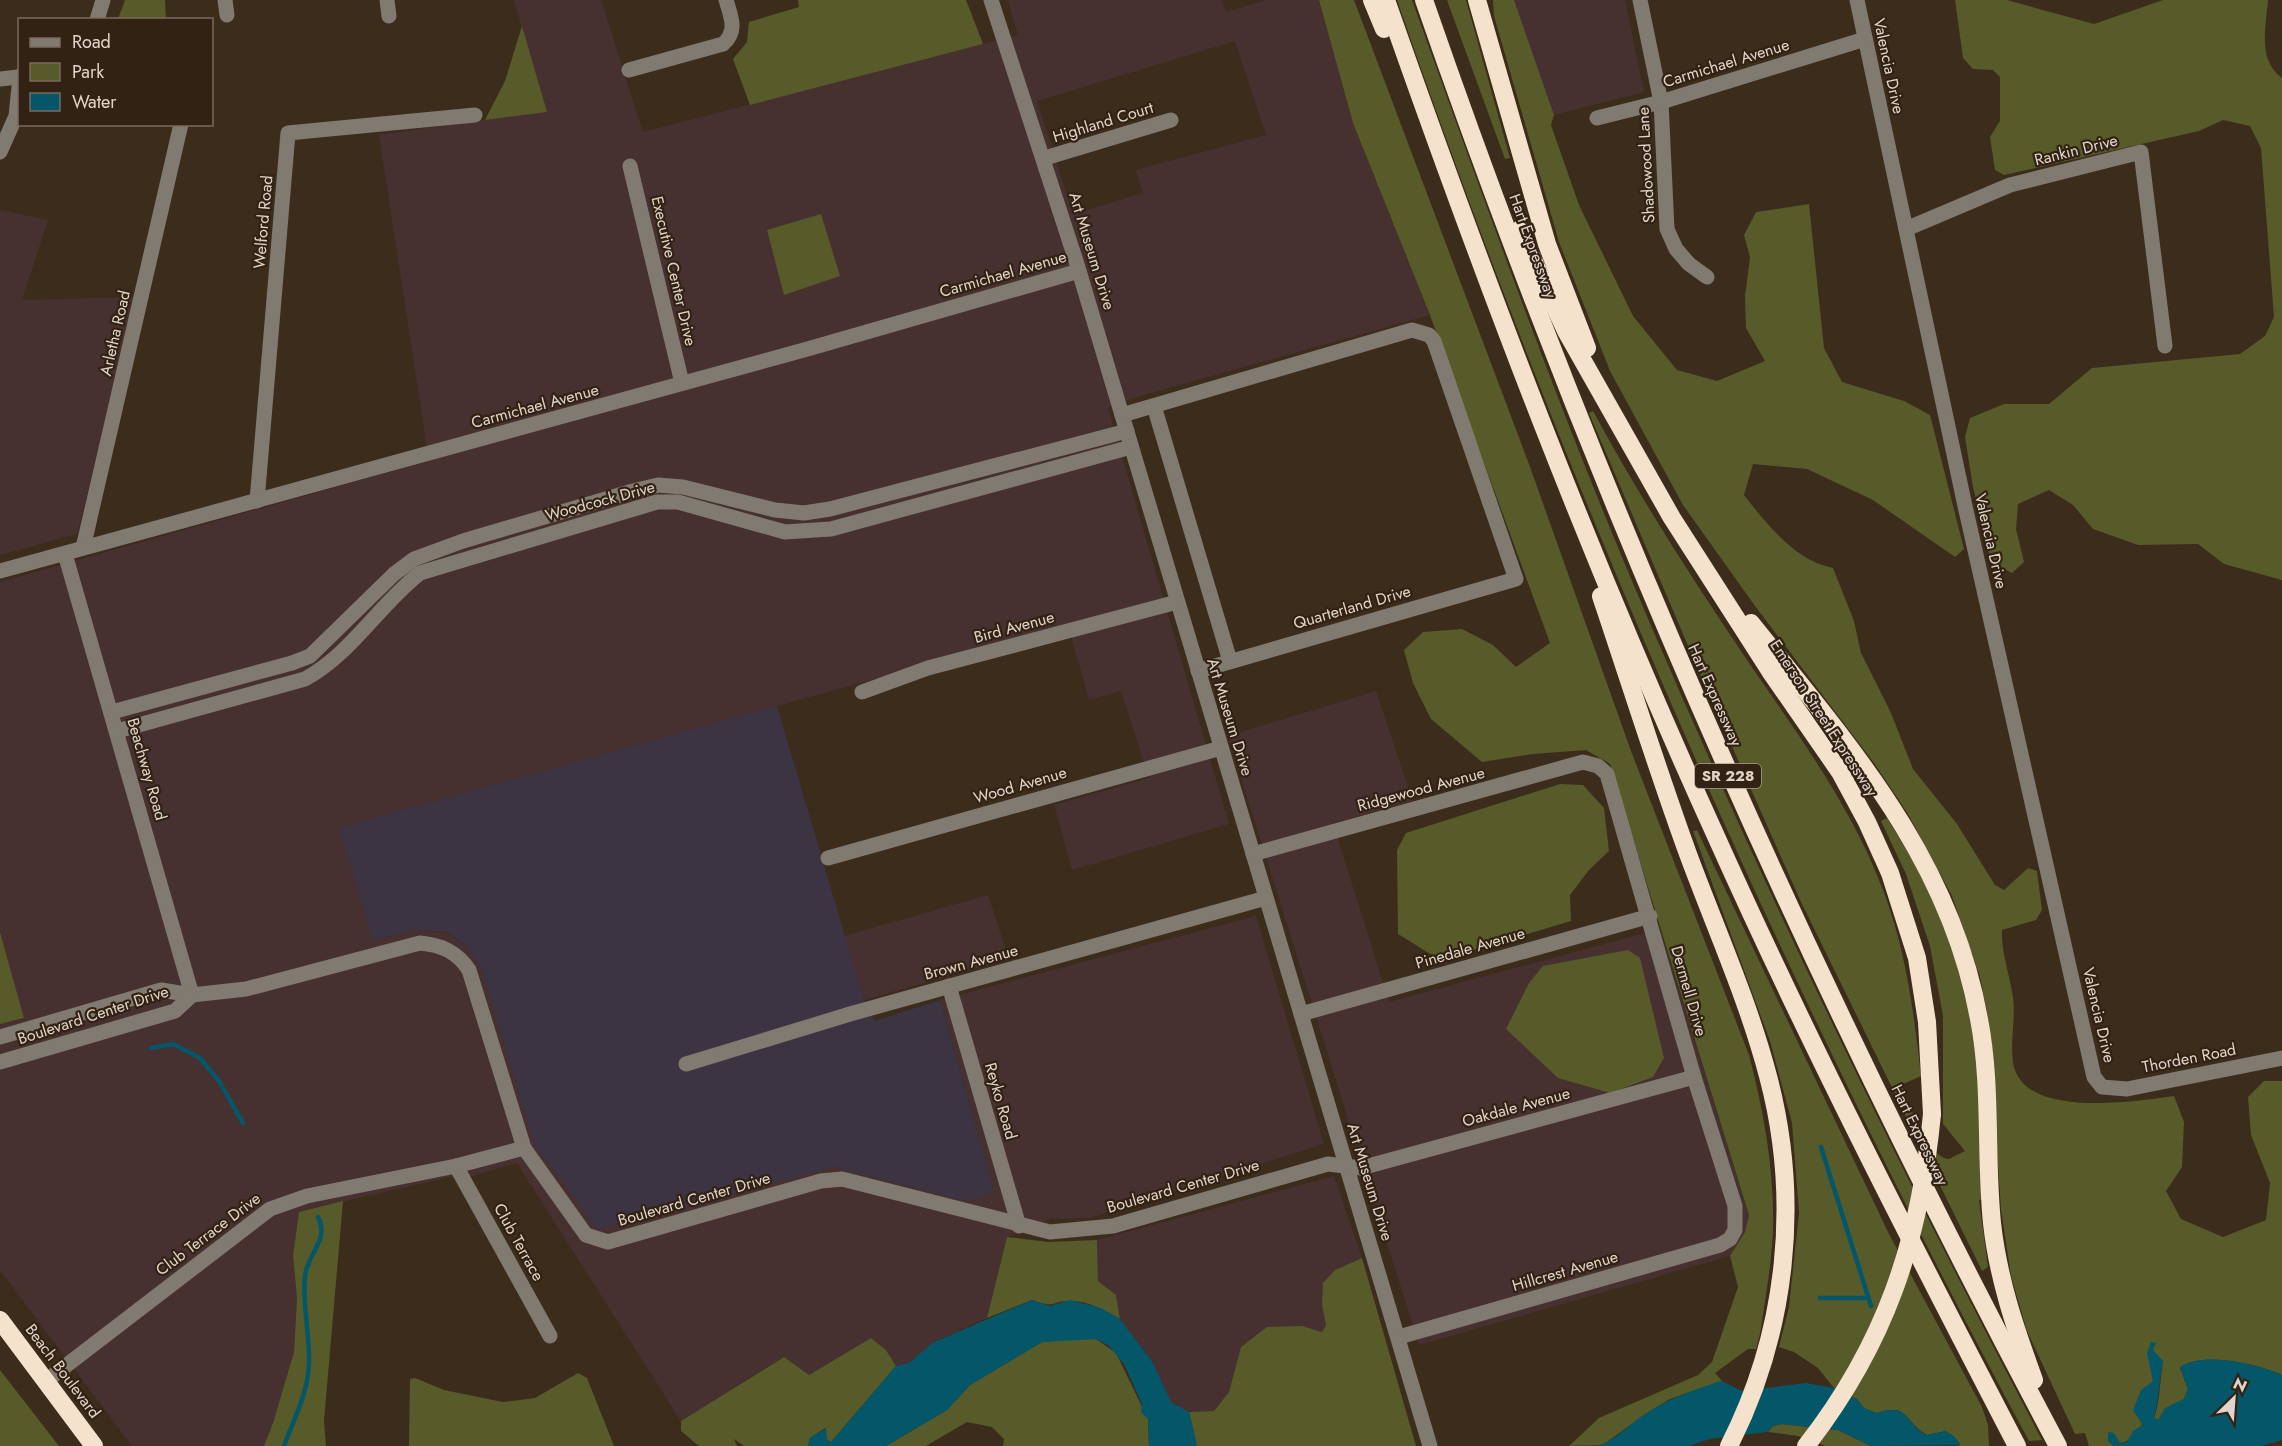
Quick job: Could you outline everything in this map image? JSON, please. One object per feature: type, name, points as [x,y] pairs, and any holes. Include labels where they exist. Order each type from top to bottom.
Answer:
[{"type":"highway","points":[[1372,0],[1447,173]]},
{"type":"highway","points":[[1386,0],[1447,173],[1553,455],[1680,833],[1768,1075],[1777,1118],[1786,1192],[1781,1282],[1764,1358],[1729,1446]]},
{"type":"highway","name":"Hart Expressway","points":[[1424,0],[1552,351],[1639,568],[1724,766],[1796,926],[1898,1135],[2057,1445]]},
{"type":"highway","points":[[1477,0],[1547,244],[1575,320],[1631,445]]},
{"type":"highway","name":"Emerson Street Expressway","points":[[1453,84],[1550,300],[1631,445],[1692,549],[1770,671],[1840,772],[1890,873],[1917,958],[1930,1053],[1932,1114],[1918,1217],[1890,1304],[1848,1387],[1806,1446]]},
{"type":"highway","name":"SR 228","points":[[1553,455],[1697,795],[1815,1049],[2018,1446]]},
{"type":"highway","points":[[1692,549],[1864,767],[1914,841],[1942,895],[1970,975],[1980,1020],[1992,1220],[2000,1275],[2018,1336],[2057,1445]]},
{"type":"highway","name":"Beach Boulevard","points":[[0,1320],[94,1446]]},
{"type":"street","points":[[98,18],[103,0]]},
{"type":"street","points":[[387,0],[389,16]]},
{"type":"street","points":[[629,70],[723,44],[730,38],[734,28],[726,0]]},
{"type":"street","name":"Art Museum Drive","points":[[991,0],[1045,158],[1430,1446]]},
{"type":"street","name":"Shadowood Lane","points":[[1640,0],[1661,102],[1667,229],[1682,256],[1707,277]]},
{"type":"street","name":"Valencia Drive","points":[[1857,0],[1965,506],[2093,1070],[2102,1087]]},
{"type":"street","name":"Carmichael Avenue","points":[[1597,118],[1661,102],[1865,39]]},
{"type":"street","points":[[0,79],[18,77]]},
{"type":"street","points":[[0,152],[16,116],[18,90]]},
{"type":"street","name":"Welford Road","points":[[257,501],[288,134],[475,115]]},
{"type":"street","name":"Highland Court","points":[[1045,158],[1171,120]]},
{"type":"street","name":"Arletha Road","points":[[83,548],[181,126]]},
{"type":"street","name":"Rankin Drive","points":[[1906,229],[2010,186],[2141,152],[2165,346]]},
{"type":"street","name":"Executive Center Drive","points":[[630,166],[682,383]]},
{"type":"street","name":"Carmichael Avenue","points":[[0,571],[1079,271]]},
{"type":"street","name":"Quarterland Drive","points":[[1154,406],[1412,330],[1419,330],[1434,341],[1516,579],[1198,671]]},
{"type":"street","points":[[1122,415],[1154,406],[1230,661]]},
{"type":"street","name":"Woodcock Drive","points":[[112,712],[292,663],[310,656],[394,574],[414,559],[463,541],[633,491],[658,485],[683,487],[775,510],[808,512],[838,507],[1127,431]]},
{"type":"street","name":"Woodcock Drive","points":[[117,731],[305,679],[335,658],[403,586],[420,573],[646,505],[678,502],[785,532],[831,529],[1131,447]]},
{"type":"street","name":"Beachway Road","points":[[64,554],[112,712],[192,995]]},
{"type":"street","name":"Bird Avenue","points":[[861,692],[928,668],[1177,602]]},
{"type":"street","name":"Wood Avenue","points":[[828,858],[1221,748]]},
{"type":"street","name":"Ridgewood Avenue","points":[[1253,855],[1583,762],[1598,766]]},
{"type":"street","name":"Dermell Drive","points":[[1598,766],[1607,774],[1650,916],[1695,1077],[1735,1206],[1735,1230]]},
{"type":"street","name":"Brown Avenue","points":[[686,1064],[949,986],[1266,898]]},
{"type":"street","name":"Pinedale Avenue","points":[[1300,1014],[1650,916]]},
{"type":"street","name":"Boulevard Center Drive","points":[[0,1037],[161,990],[192,995],[246,989],[420,943],[447,949],[460,958],[469,970],[524,1148],[577,1226],[586,1235],[608,1242],[821,1181],[842,1179],[1019,1226],[1050,1232],[1113,1226],[1328,1164],[1346,1166]]},
{"type":"street","name":"Reyko Road","points":[[949,986],[1019,1226]]},
{"type":"street","name":"Boulevard Center Drive","points":[[0,1062],[175,1011],[192,995]]},
{"type":"street","name":"Thorden Road","points":[[2102,1087],[2127,1089],[2282,1058]]},
{"type":"street","name":"Oakdale Avenue","points":[[1346,1166],[1361,1168],[1695,1077]]},
{"type":"street","name":"Club Terrace Drive","points":[[46,1381],[270,1209],[307,1196],[456,1166],[524,1148]]},
{"type":"street","name":"Club Terrace","points":[[456,1166],[550,1336]]},
{"type":"street","name":"Hillcrest Avenue","points":[[1399,1337],[1720,1245],[1730,1239],[1735,1230]]},
{"type":"shaded area","points":[[514,0],[601,0],[643,132],[1018,35],[1008,0],[1221,0],[1226,12],[1267,0],[1319,0],[1353,123],[1430,315],[1133,398],[1108,408],[1229,824],[1072,870],[1054,805],[1149,778],[1121,691],[1089,700],[1068,625],[340,828],[373,939],[414,930],[446,933],[464,944],[476,959],[484,975],[804,1174],[835,1167],[994,1193],[940,1000],[1256,916],[1324,1144],[1090,1218],[1050,1219],[1007,1237],[987,1318],[932,1343],[909,1363],[896,1366],[886,1350],[871,1338],[809,1375],[783,1357],[681,1421],[517,1163],[473,1176],[449,1177],[299,1212],[293,1256],[297,1298],[294,1352],[264,1446],[132,1446],[0,1270],[0,1024],[24,1018],[0,932],[0,582],[429,461],[379,135],[546,111]],"holes":[[[1235,41],[1266,135],[1136,170],[1143,193],[1073,214],[1037,101]]]},
{"type":"shaded area","points":[[1514,0],[1625,0],[1644,92],[1554,115]]},
{"type":"shaded area","points":[[0,210],[48,220],[22,300],[137,297],[77,534],[0,555]]},
{"type":"shaded area","points":[[1376,691],[1413,801],[1333,823],[1389,1002],[1660,929],[1749,1215],[1745,1232],[1730,1256],[1419,1345],[1228,736]]},
{"type":"shaded area","points":[[777,706],[864,1000],[875,1021],[940,1000],[994,1192],[968,1201],[835,1167],[597,1229],[534,1143],[484,975],[476,959],[464,944],[446,932],[414,930],[373,940],[339,828]]},
{"type":"shaded area","points":[[988,895],[1009,959],[864,1000],[844,936]]},
{"type":"shaded area","points":[[1334,1176],[1362,1258],[1335,1270],[1322,1305],[1326,1325],[1322,1332],[1302,1326],[1241,1347],[1229,1392],[1214,1411],[1189,1412],[1171,1402],[1153,1363],[1120,1319],[1116,1295],[1098,1281],[1097,1240]]},
{"type":"green space","points":[[125,0],[165,0],[166,18],[118,18]]},
{"type":"green space","points":[[798,0],[966,0],[983,44],[750,105],[733,59],[747,42],[749,22],[799,7]]},
{"type":"green space","points":[[1319,0],[1354,0],[1529,464],[1631,751],[1749,1055],[1764,1121],[1772,1188],[1773,1233],[1766,1297],[1756,1349],[1748,1349],[1715,1373],[1722,1381],[1670,1399],[1603,1445],[1569,1446],[1599,1418],[1698,1375],[1712,1362],[1738,1287],[1730,1256],[1745,1232],[1749,1215],[1610,764],[1586,750],[1533,754],[1482,762],[1431,719],[1413,683],[1404,650],[1423,632],[1462,629],[1493,645],[1516,667],[1550,643],[1430,315],[1353,123]]},
{"type":"green space","points":[[1397,0],[1412,0],[1585,467],[1649,621],[1741,829],[1887,1137],[2042,1440],[2029,1441],[1937,1267],[1765,913],[1684,733],[1533,370],[1463,186]]},
{"type":"green space","points":[[1447,0],[1466,0],[1510,158],[1505,159]]},
{"type":"green space","points":[[1493,0],[1514,0],[1554,115],[1551,125],[1579,205],[1633,316],[1677,370],[1717,381],[1765,361],[1746,328],[1745,296],[1750,257],[1744,235],[1756,212],[1809,204],[1824,348],[1842,382],[1904,401],[1930,415],[1964,549],[1955,557],[1873,500],[1807,469],[1753,464],[1744,495],[1783,540],[1806,558],[1833,568],[1854,621],[1861,653],[1891,713],[1913,769],[1957,824],[1995,885],[2004,890],[2028,868],[2037,871],[2042,910],[2036,920],[2002,930],[2014,1006],[2012,1041],[2014,1067],[2023,1083],[2040,1094],[2085,1103],[2110,1103],[2174,1096],[2184,1122],[2182,1167],[2166,1191],[2181,1219],[2223,1237],[2266,1220],[2270,1183],[2251,1135],[2248,1097],[2264,1081],[2282,1081],[2282,1375],[2245,1363],[2230,1361],[2202,1360],[2190,1363],[2180,1368],[2188,1389],[2184,1399],[2158,1420],[2154,1418],[2159,1398],[2163,1361],[2149,1356],[2153,1388],[2149,1408],[2135,1435],[2120,1443],[2115,1438],[2108,1441],[2114,1446],[2089,1446],[2085,1433],[2075,1434],[2027,1331],[2011,1276],[2001,1209],[1988,1017],[1980,977],[1952,896],[1908,814],[1874,763],[1755,606],[1683,505],[1610,371],[1559,242],[1494,16]]},
{"type":"green space","points":[[1955,0],[2007,0],[2094,24],[2163,0],[2268,0],[2265,31],[2266,52],[2274,71],[2282,78],[2282,580],[2224,564],[2198,544],[2138,545],[2093,529],[2073,505],[2049,490],[2018,504],[2016,529],[2024,562],[2012,573],[1991,562],[1973,487],[1965,437],[1970,418],[2004,404],[2049,404],[2092,368],[2240,354],[2265,336],[2274,317],[2261,148],[2250,126],[2223,120],[2199,131],[2004,175],[1995,170],[1990,137],[2000,121],[2000,77],[1993,70],[1973,69],[1963,58]]},
{"type":"green space","points":[[522,26],[547,112],[485,120],[505,81]]},
{"type":"green space","points":[[821,214],[840,276],[784,295],[767,230]]},
{"type":"green space","points":[[1593,411],[1685,566],[1803,741],[1839,799],[1870,859],[1898,936],[1915,1029],[1921,1076],[1901,1085],[1920,1129],[1933,1150],[1949,1159],[1965,1151],[1943,1124],[1943,1016],[1930,946],[1906,874],[1881,821],[1887,818],[1906,849],[1911,847],[1961,964],[1977,1043],[1984,1199],[1979,1200],[1988,1267],[1982,1271],[1801,902],[1703,681],[1589,413]]},
{"type":"green space","points":[[1560,784],[1583,785],[1604,808],[1609,851],[1589,870],[1570,895],[1571,921],[1440,960],[1398,934],[1397,850],[1406,833]]},
{"type":"green space","points":[[1697,830],[1889,1234],[1982,1407],[1988,1425],[1989,1446],[1959,1446],[1946,1431],[1927,1435],[1905,1415],[1895,1410],[1876,1413],[1864,1408],[1857,1399],[1834,1388],[1818,1368],[1794,1352],[1779,1347],[1789,1307],[1799,1213],[1792,1123],[1770,1041],[1693,831]]},
{"type":"green space","points":[[0,932],[24,1018],[0,1024]]},
{"type":"green space","points":[[1628,950],[1640,958],[1664,1058],[1653,1077],[1610,1093],[1558,1078],[1506,1029],[1529,983],[1543,966]]},
{"type":"green space","points":[[343,1201],[324,1421],[326,1446],[264,1446],[294,1352],[297,1298],[293,1256],[299,1212]]},
{"type":"green space","points":[[1007,1237],[1048,1242],[1097,1240],[1098,1281],[1116,1295],[1120,1319],[1083,1302],[1064,1301],[1050,1304],[1032,1300],[987,1318]]},
{"type":"green space","points":[[1362,1258],[1416,1446],[1197,1446],[1189,1412],[1214,1411],[1229,1392],[1241,1347],[1267,1327],[1302,1326],[1322,1332],[1326,1325],[1322,1305],[1323,1283],[1335,1270]]},
{"type":"green space","points":[[871,1338],[886,1350],[896,1366],[831,1442],[826,1440],[825,1428],[810,1438],[808,1446],[744,1446],[734,1439],[737,1446],[699,1446],[681,1431],[681,1421],[784,1357],[809,1375]]},
{"type":"green space","points":[[1096,1339],[1116,1353],[1148,1419],[1149,1446],[1003,1446],[1004,1439],[992,1427],[967,1422],[926,1446],[886,1446],[947,1410],[970,1385],[1042,1342]]},
{"type":"green space","points":[[0,1370],[59,1446],[0,1446]]},
{"type":"green space","points":[[578,1373],[587,1378],[614,1446],[409,1446],[410,1379],[415,1378],[444,1390],[503,1402],[535,1398]]},
{"type":"green space","points":[[1782,1424],[1838,1430],[1871,1446],[1826,1446],[1798,1436],[1768,1432],[1773,1426]]},
{"type":"water","points":[[1032,1300],[1050,1306],[1070,1300],[1101,1308],[1120,1319],[1153,1363],[1171,1402],[1189,1412],[1197,1446],[1149,1446],[1148,1419],[1141,1412],[1142,1404],[1124,1364],[1108,1345],[1096,1339],[1042,1342],[970,1385],[947,1410],[886,1446],[808,1446],[810,1438],[826,1428],[827,1439],[831,1442],[896,1366],[909,1363],[932,1343]]},
{"type":"water","points":[[2151,1342],[2156,1343],[2153,1350],[2163,1361],[2154,1418],[2158,1420],[2165,1408],[2184,1399],[2188,1389],[2180,1367],[2202,1360],[2245,1363],[2282,1375],[2282,1440],[2261,1446],[2114,1446],[2108,1441],[2108,1432],[2114,1433],[2120,1443],[2127,1442],[2133,1431],[2143,1425],[2133,1410],[2141,1390],[2153,1381],[2147,1353]]},
{"type":"water","points":[[1722,1381],[1742,1391],[1806,1383],[1834,1388],[1857,1399],[1864,1408],[1876,1413],[1887,1410],[1900,1412],[1926,1435],[1946,1431],[1961,1445],[1871,1446],[1838,1430],[1782,1424],[1773,1426],[1767,1432],[1710,1439],[1688,1446],[1594,1446],[1608,1442],[1639,1418],[1663,1404]]},
{"type":"waterway","points":[[151,1048],[173,1044],[200,1058],[219,1081],[243,1123]]},
{"type":"waterway","points":[[1821,1147],[1871,1306]]},
{"type":"waterway","points":[[284,1446],[303,1396],[308,1374],[305,1276],[320,1240],[321,1225],[318,1217]]},
{"type":"waterway","points":[[1820,1298],[1868,1298]]}]
